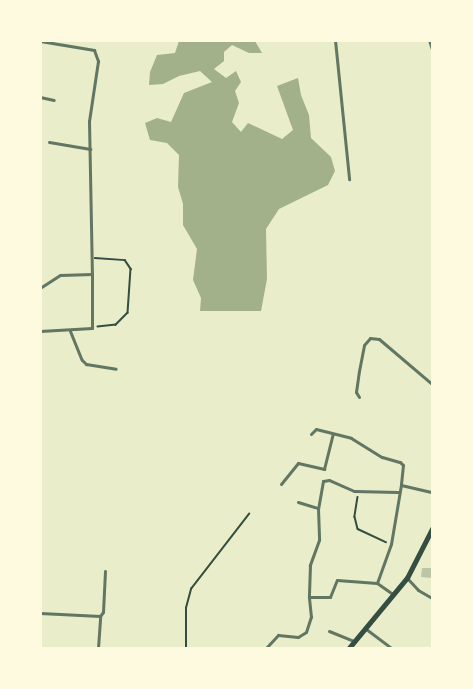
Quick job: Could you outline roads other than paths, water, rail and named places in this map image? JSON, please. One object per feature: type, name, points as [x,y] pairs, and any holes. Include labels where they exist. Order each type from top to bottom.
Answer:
[{"type":"main road","points":[[349,648],[407,578],[432,529]]},
{"type":"street","points":[[335,40],[350,179]]},
{"type":"street","points":[[429,40],[432,49]]},
{"type":"street","points":[[40,41],[88,48],[97,53],[89,121],[92,328],[40,331]]},
{"type":"street","points":[[40,97],[54,100]]},
{"type":"street","points":[[49,142],[90,148]]},
{"type":"street","points":[[40,288],[60,275],[92,274]]},
{"type":"street","points":[[70,331],[82,360],[86,364],[117,369]]},
{"type":"street","points":[[359,397],[356,392],[359,371],[364,345],[370,338],[379,339],[432,384]]},
{"type":"street","points":[[311,434],[316,429],[351,438],[382,457],[403,465],[391,544],[377,584]]},
{"type":"street","points":[[281,484],[298,463],[324,469],[333,434]]},
{"type":"street","points":[[266,648],[279,634],[298,637],[306,632],[311,617],[310,565],[319,540],[318,508],[325,480],[349,490],[398,492]]},
{"type":"street","points":[[401,485],[432,492]]},
{"type":"street","points":[[298,502],[318,508]]},
{"type":"street","points":[[98,648],[105,571]]},
{"type":"street","points":[[407,578],[418,590],[432,598]]},
{"type":"street","points":[[309,597],[330,597],[337,580],[377,584],[393,594]]},
{"type":"street","points":[[40,613],[100,616]]},
{"type":"street","points":[[366,630],[391,648]]},
{"type":"street","points":[[329,631],[356,642]]}]
